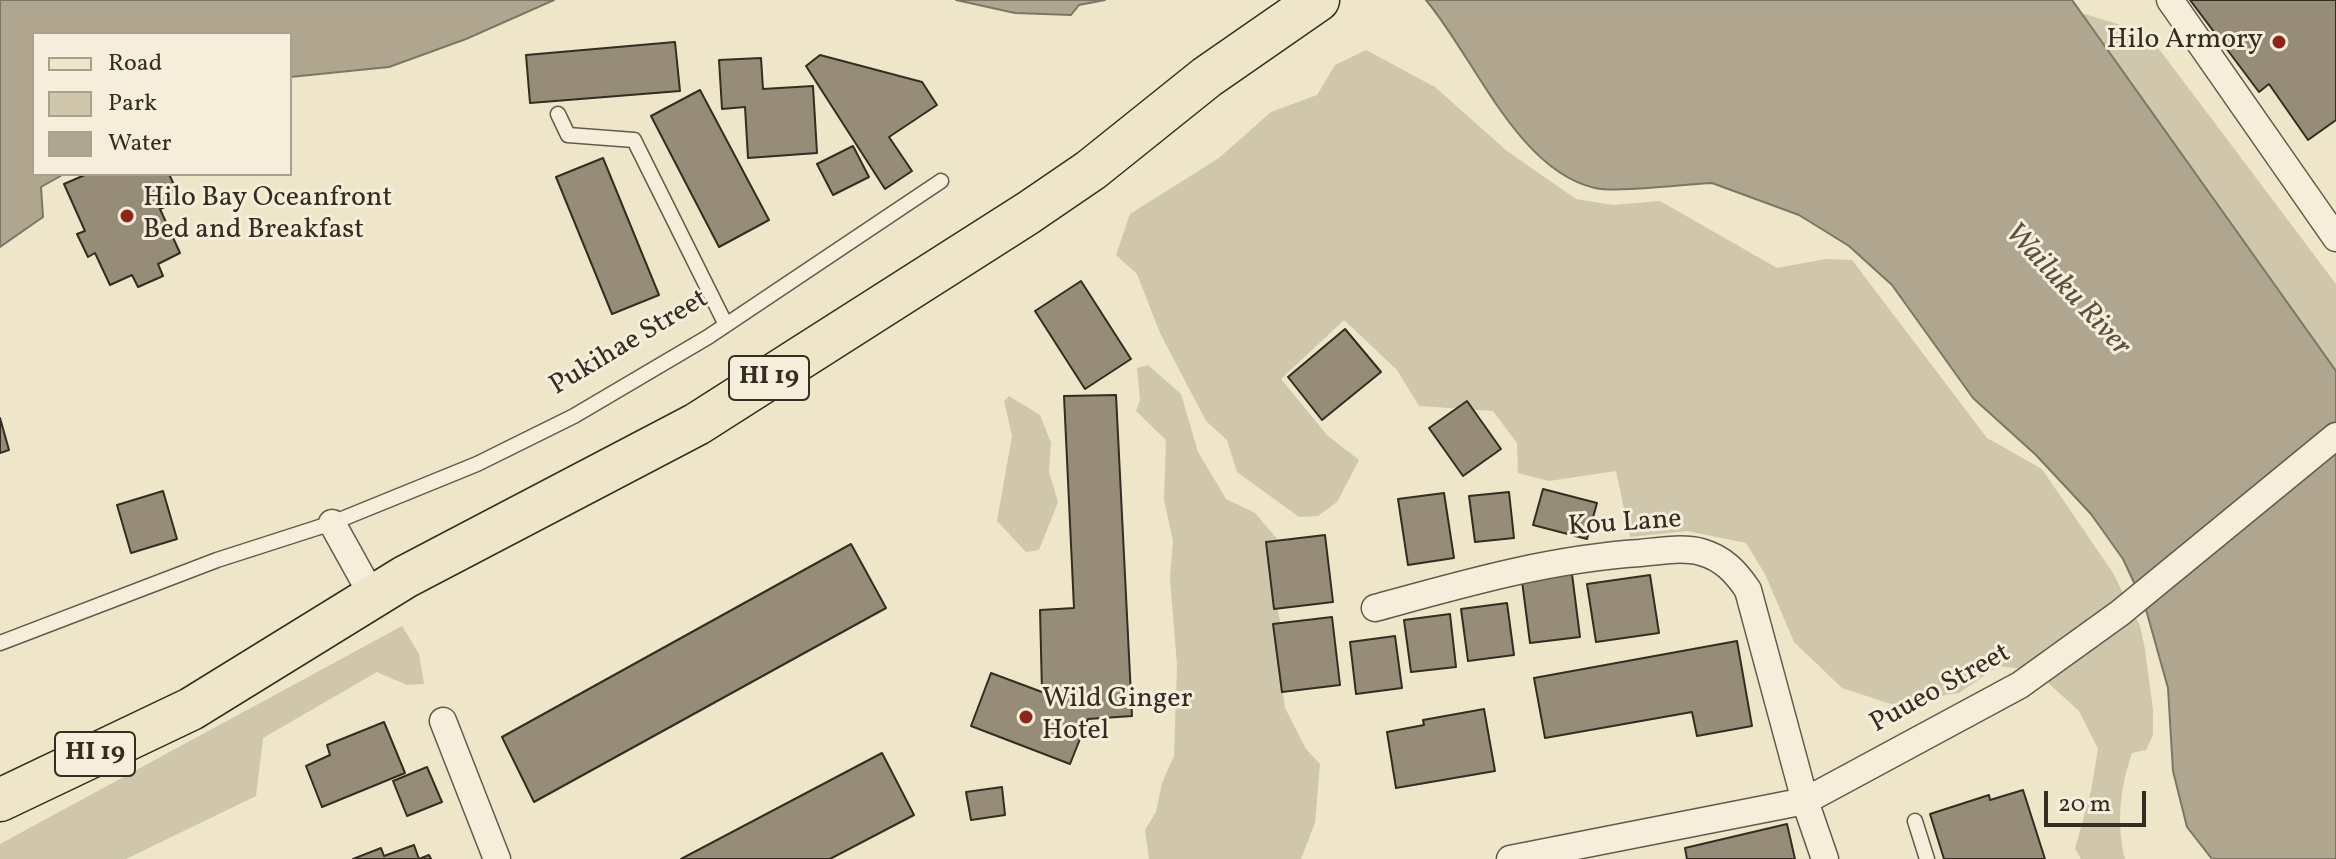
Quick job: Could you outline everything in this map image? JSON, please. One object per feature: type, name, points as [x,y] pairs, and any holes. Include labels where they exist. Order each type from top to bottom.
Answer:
[{"type":"main road","name":"HI 19","points":[[0,800],[191,709],[373,597],[697,424],[919,285],[1091,170],[1207,77],[1318,0]]},
{"type":"street","points":[[2170,0],[2336,238]]},
{"type":"street","name":"Puueo Street","points":[[1510,859],[1805,801],[2020,685],[2120,613],[2336,436]]},
{"type":"street","points":[[332,523],[373,597]]},
{"type":"street","name":"Kou Lane","points":[[1375,608],[1526,567],[1603,555],[1678,550],[1699,551],[1720,559],[1736,573],[1748,590],[1805,801],[1825,859]]},
{"type":"street","points":[[443,721],[497,859]]},
{"type":"lane","points":[[558,114],[568,135],[634,140],[726,325]]},
{"type":"lane","name":"Pukihae Street","points":[[0,643],[217,560],[332,523],[477,464],[574,416],[726,325],[941,181]]},
{"type":"lane","points":[[1915,821],[1927,859]]},
{"type":"green space","points":[[2078,12],[2147,33],[2336,284],[2336,371]]},
{"type":"green space","points":[[1366,50],[1435,87],[1507,151],[1576,199],[1613,205],[1660,201],[1777,268],[1826,259],[1852,260],[1987,438],[2042,469],[2113,573],[2140,626],[2153,710],[2153,735],[2146,750],[2132,753],[2125,779],[2120,819],[2125,859],[2081,859],[2075,849],[2091,791],[2098,749],[2079,711],[2034,670],[1998,666],[1959,693],[1891,704],[1842,688],[1794,642],[1765,574],[1746,543],[1687,531],[1630,537],[1616,471],[1549,481],[1518,473],[1517,443],[1493,411],[1419,406],[1397,370],[1344,320],[1281,379],[1327,435],[1359,460],[1337,502],[1318,516],[1299,517],[1237,472],[1227,440],[1206,421],[1160,333],[1137,274],[1116,255],[1130,214],[1219,158],[1271,112],[1317,95],[1335,65]]},
{"type":"green space","points":[[1148,365],[1181,394],[1198,452],[1226,499],[1255,513],[1278,540],[1272,584],[1285,644],[1280,672],[1285,708],[1306,749],[1320,764],[1315,823],[1301,859],[1149,859],[1145,830],[1156,812],[1162,783],[1174,756],[1177,665],[1170,578],[1173,541],[1164,500],[1166,440],[1136,411],[1140,400],[1137,368]]},
{"type":"green space","points":[[1009,396],[1040,415],[1051,443],[1049,472],[1058,502],[1039,550],[1026,552],[997,521],[1012,436],[1004,401]]},
{"type":"green space","points":[[402,626],[419,654],[424,684],[407,685],[377,672],[263,738],[256,796],[126,859],[0,859],[0,844]]},
{"type":"water","points":[[0,0],[554,0],[466,39],[389,67],[292,77],[292,32],[32,32],[32,176],[60,176],[41,187],[43,217],[0,247]]},
{"type":"water","points":[[956,0],[1105,0],[1079,5],[1071,15],[1015,13]]},
{"type":"water","name":"Wailuku River","points":[[1426,0],[2072,0],[2336,371],[2336,859],[2212,859],[2187,827],[2173,771],[2168,688],[2145,606],[2123,559],[2091,514],[2036,455],[1973,398],[1892,285],[1849,246],[1799,215],[1712,183],[1606,189],[1568,177],[1543,159],[1520,136]]},
{"type":"building","name":"Hilo Armory","points":[[2190,0],[2336,0],[2336,120],[2308,140],[2269,84],[2259,92]]},
{"type":"building","points":[[675,42],[680,91],[530,103],[526,55]]},
{"type":"building","points":[[820,55],[922,82],[937,105],[889,137],[912,171],[885,189],[806,66]]},
{"type":"building","points":[[761,58],[763,89],[813,86],[817,153],[748,158],[745,107],[722,109],[719,60]]},
{"type":"building","points":[[700,90],[769,220],[719,247],[651,116]]},
{"type":"building","points":[[853,146],[869,177],[833,195],[817,164]]},
{"type":"building","points":[[603,158],[659,295],[612,314],[556,177]]},
{"type":"building","points":[[82,176],[170,176],[181,200],[160,209],[180,253],[158,264],[163,276],[138,287],[132,275],[110,285],[95,253],[88,257],[77,234],[85,231],[64,184]]},
{"type":"building","points":[[1081,281],[1131,359],[1085,389],[1035,311]]},
{"type":"building","points":[[1345,329],[1381,372],[1322,420],[1288,377]]},
{"type":"building","points":[[1116,395],[1132,716],[1088,719],[1070,764],[971,726],[991,673],[1042,692],[1040,610],[1074,608],[1064,396]]},
{"type":"building","points":[[1467,401],[1501,449],[1463,476],[1429,428]]},
{"type":"building","points":[[0,418],[9,450],[0,453]]},
{"type":"building","points":[[1543,489],[1597,503],[1587,539],[1533,525]]},
{"type":"building","points":[[163,491],[177,539],[131,553],[117,505]]},
{"type":"building","points":[[1509,492],[1514,538],[1475,542],[1469,496]]},
{"type":"building","points":[[1444,493],[1454,558],[1408,565],[1398,499]]},
{"type":"building","points":[[1325,535],[1333,602],[1274,609],[1266,542]]},
{"type":"building","points":[[851,544],[886,608],[534,802],[502,737]]},
{"type":"building","points":[[1572,574],[1580,637],[1530,643],[1522,581]]},
{"type":"building","points":[[1650,575],[1659,633],[1596,642],[1587,584]]},
{"type":"building","points":[[1507,603],[1514,655],[1468,661],[1461,609]]},
{"type":"building","points":[[1450,614],[1456,667],[1411,672],[1404,620]]},
{"type":"building","points":[[1332,617],[1340,685],[1282,692],[1273,624]]},
{"type":"building","points":[[1395,636],[1402,688],[1356,694],[1350,642]]},
{"type":"building","points":[[1737,641],[1752,726],[1697,736],[1692,712],[1545,738],[1534,678]]},
{"type":"building","points":[[1484,709],[1495,771],[1396,788],[1387,732],[1424,725],[1423,720]]},
{"type":"building","points":[[384,722],[405,773],[322,807],[306,766],[330,755],[327,745]]},
{"type":"building","points":[[882,753],[914,815],[830,859],[681,859]]},
{"type":"building","points":[[427,767],[442,802],[407,816],[393,781]]},
{"type":"building","points":[[1002,787],[1005,815],[971,820],[966,792]]},
{"type":"building","points":[[2023,790],[2045,859],[1944,859],[1930,814],[1989,795],[1990,800]]},
{"type":"building","points":[[1787,824],[1795,859],[1687,859],[1685,848]]},
{"type":"building","points":[[414,845],[419,859],[353,859],[381,848],[384,856]]},
{"type":"place","name":"Hilo Armory","points":[[2279,42]]},
{"type":"place","name":"Hilo Bay Oceanfront Bed and Breakfast","points":[[127,216]]},
{"type":"place","name":"Wild Ginger Hotel","points":[[1026,717]]}]
